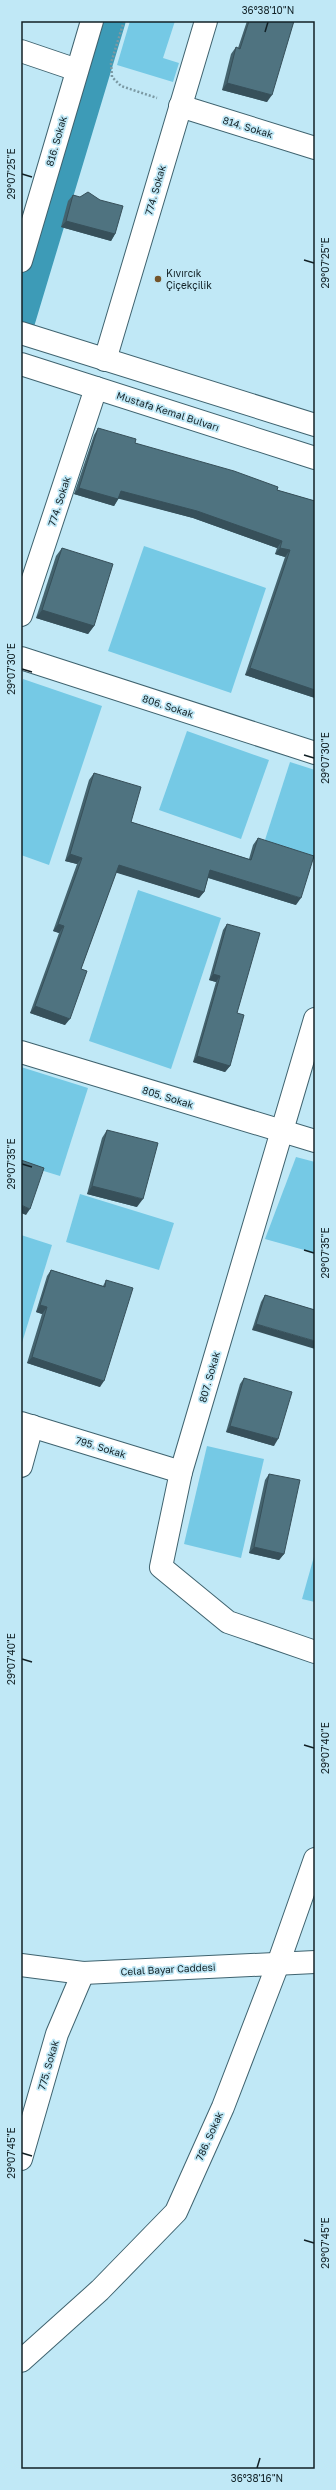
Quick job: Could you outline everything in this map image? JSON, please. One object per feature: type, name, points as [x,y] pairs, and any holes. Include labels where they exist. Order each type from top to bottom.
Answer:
[{"type":"street","name":"816. Sokak","points":[[21,261],[92,21]]},
{"type":"street","name":"774. Sokak","points":[[105,360],[206,21]]},
{"type":"street","points":[[21,51],[77,70]]},
{"type":"street","name":"814. Sokak","points":[[180,106],[315,148]]},
{"type":"street","points":[[26,334],[315,425]]},
{"type":"street","name":"Mustafa Kemal Bulvarı","points":[[21,364],[315,458]]},
{"type":"street","name":"774. Sokak","points":[[21,615],[96,388]]},
{"type":"street","name":"806. Sokak","points":[[21,658],[315,753]]},
{"type":"street","name":"807. Sokak","points":[[315,1019],[181,1472],[161,1567],[228,1622],[315,1652]]},
{"type":"street","name":"805. Sokak","points":[[21,1052],[281,1132],[315,1141]]},
{"type":"street","points":[[21,1466],[27,1425]]},
{"type":"street","name":"795. Sokak","points":[[27,1425],[181,1472]]},
{"type":"street","name":"786. Sokak","points":[[21,2361],[100,2290],[176,2212],[222,2107],[278,1964],[315,1859]]},
{"type":"street","name":"Celal Bayar Caddesi","points":[[21,1965],[83,1973],[315,1962]]},
{"type":"street","name":"775. Sokak","points":[[21,2159],[57,2034],[83,1973]]},
{"type":"path","points":[[124,21],[111,63],[112,78],[121,86],[180,106]]},
{"type":"shaded area","points":[[130,21],[175,21],[163,58],[179,63],[173,82],[117,65]]},
{"type":"shaded area","points":[[144,546],[266,588],[231,693],[108,651]]},
{"type":"shaded area","points":[[23,679],[102,706],[49,865],[21,855],[21,686]]},
{"type":"shaded area","points":[[187,731],[269,760],[241,839],[159,810]]},
{"type":"shaded area","points":[[290,762],[315,770],[315,860],[264,843]]},
{"type":"shaded area","points":[[138,890],[221,918],[171,1069],[89,1041]]},
{"type":"shaded area","points":[[21,1067],[88,1088],[60,1176],[21,1164]]},
{"type":"shaded area","points":[[296,1157],[315,1162],[315,1253],[265,1239]]},
{"type":"shaded area","points":[[80,1194],[174,1223],[159,1270],[66,1242]]},
{"type":"shaded area","points":[[21,1235],[52,1245],[21,1346]]},
{"type":"shaded area","points":[[207,1446],[264,1459],[241,1558],[184,1544]]},
{"type":"shaded area","points":[[315,1553],[315,1602],[302,1599]]},
{"type":"building","points":[[249,21],[294,21],[272,95],[227,83],[236,47],[240,49]]},
{"type":"building","points":[[88,192],[100,200],[123,206],[115,234],[66,221],[73,195],[80,197]]},
{"type":"building","points":[[98,428],[136,439],[135,443],[234,471],[278,487],[277,490],[315,501],[315,690],[250,668],[290,550],[280,548],[282,541],[197,511],[121,491],[118,499],[79,488]]},
{"type":"building","points":[[62,548],[113,564],[94,626],[42,610]]},
{"type":"building","points":[[94,773],[141,787],[131,822],[251,860],[258,838],[314,856],[301,898],[210,870],[204,892],[119,865],[81,969],[87,971],[70,1019],[35,1006],[64,926],[58,924],[82,858],[70,854]]},
{"type":"building","points":[[227,924],[260,933],[237,1013],[244,1015],[230,1066],[197,1056],[220,976],[213,974]]},
{"type":"building","points":[[107,1130],[158,1143],[143,1199],[92,1186]]},
{"type":"building","points":[[21,1160],[44,1168],[30,1209],[21,1205]]},
{"type":"building","points":[[51,1270],[105,1287],[106,1280],[133,1288],[104,1381],[32,1357],[47,1307],[40,1305]]},
{"type":"building","points":[[265,1295],[315,1310],[315,1341],[256,1324]]},
{"type":"building","points":[[244,1378],[292,1392],[278,1439],[230,1426]]},
{"type":"building","points":[[269,1474],[300,1480],[284,1554],[254,1547]]},
{"type":"waterway","points":[[21,323],[112,21]]},
{"type":"place","name":"Kıvırcık Çiçekçilik","points":[[158,279]]}]
